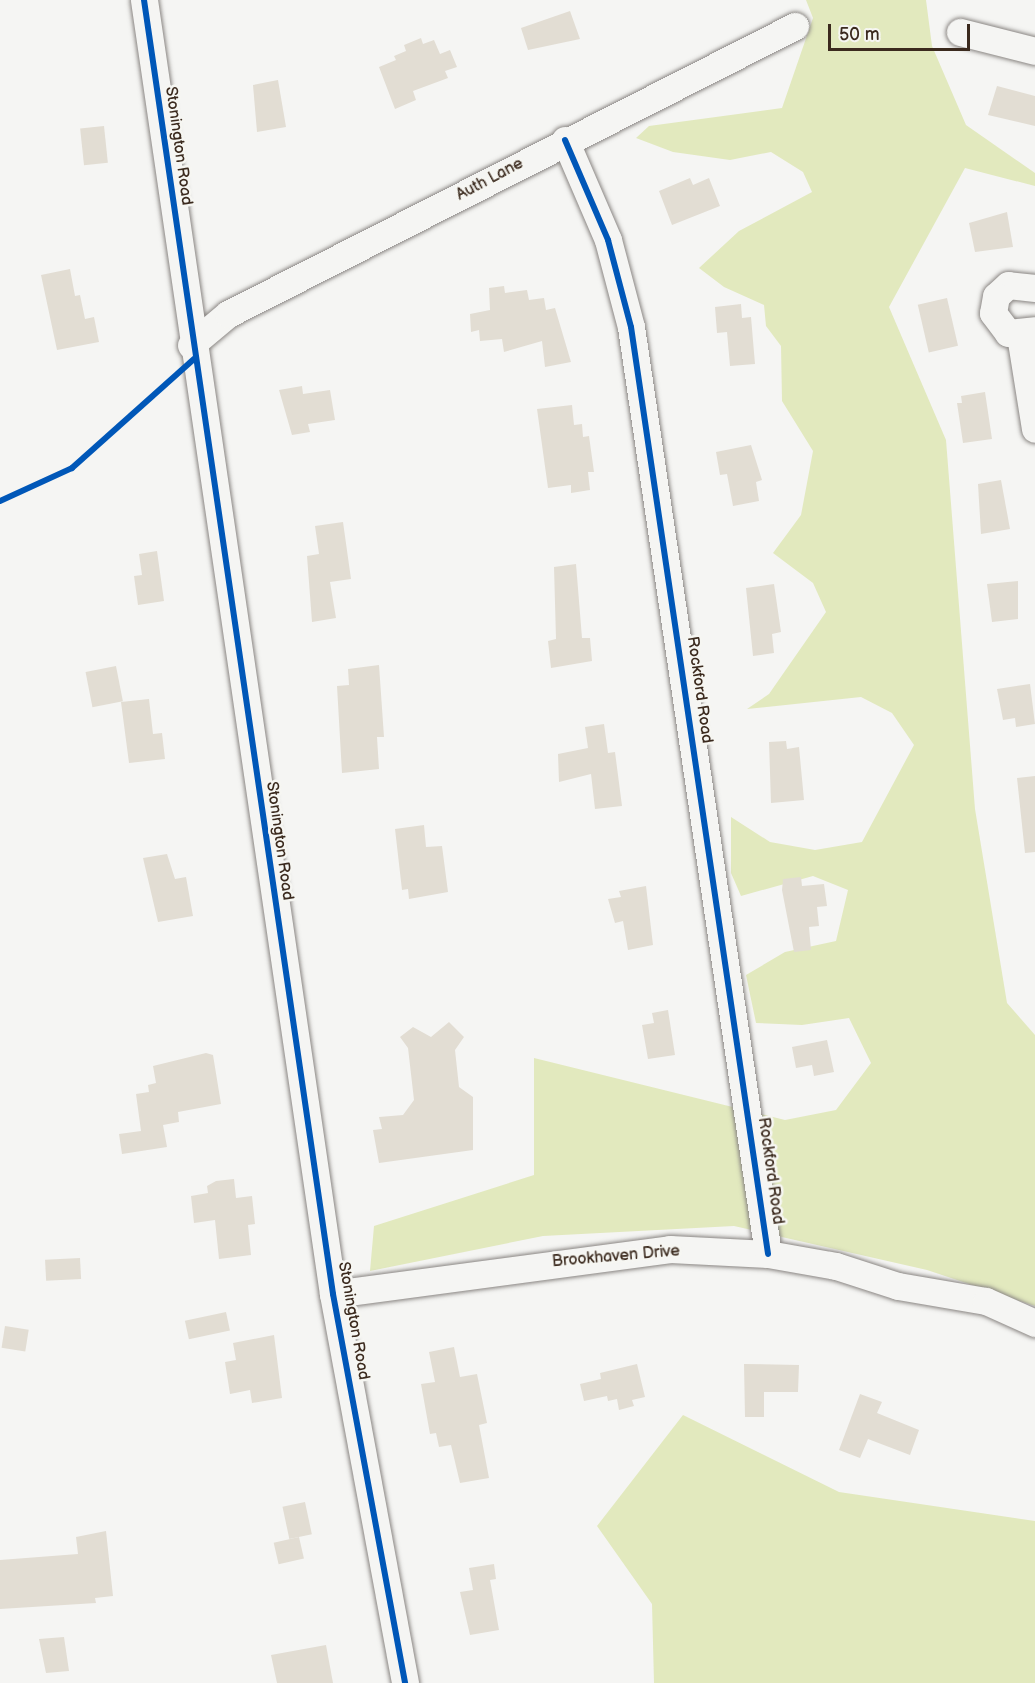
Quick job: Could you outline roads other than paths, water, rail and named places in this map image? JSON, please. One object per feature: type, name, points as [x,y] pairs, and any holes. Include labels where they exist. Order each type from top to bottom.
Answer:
[{"type":"street","name":"Stonington Road","points":[[144,0],[191,345],[333,1294],[405,1683]]},
{"type":"street","name":"Auth Lane","points":[[191,345],[228,314],[565,140],[795,26]]},
{"type":"street","points":[[960,32],[1035,51]]},
{"type":"street","name":"Rockford Road","points":[[565,140],[608,240],[631,327],[768,1254]]},
{"type":"street","points":[[1035,288],[1008,285],[993,305],[1000,328],[1028,333],[1035,429]]},
{"type":"street","name":"Brookhaven Drive","points":[[333,1294],[670,1249],[768,1254],[836,1266],[898,1286],[986,1301],[1035,1323]]}]
